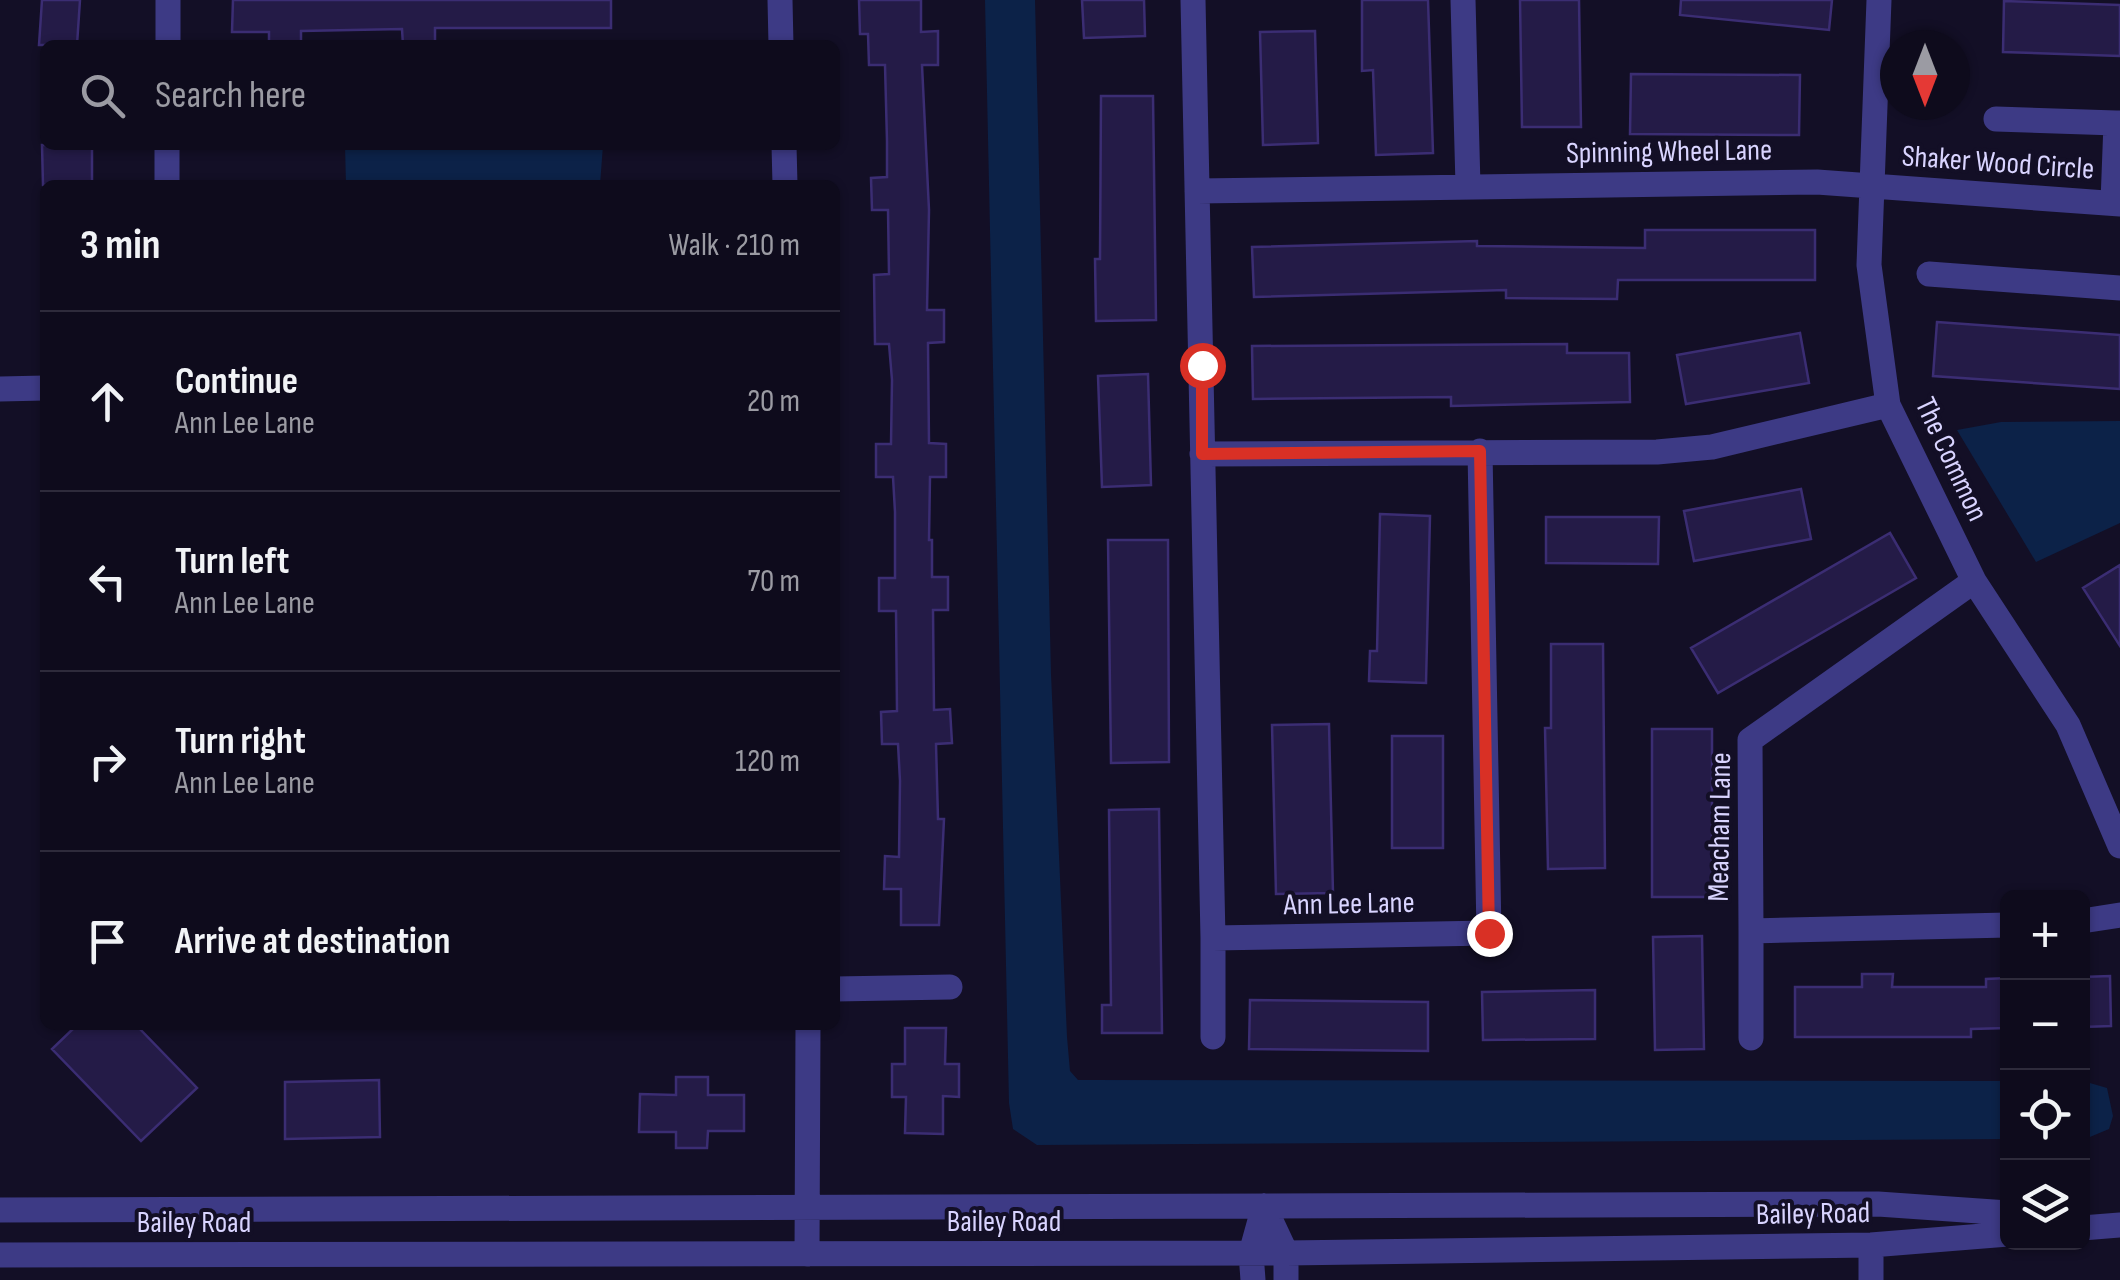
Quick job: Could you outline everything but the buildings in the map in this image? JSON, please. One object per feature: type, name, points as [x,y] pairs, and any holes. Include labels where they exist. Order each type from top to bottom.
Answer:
[{"type":"street","points":[[168,0],[168,40]]},
{"type":"street","points":[[780,0],[781,40]]},
{"type":"street","points":[[1192,0],[1213,1037]]},
{"type":"street","points":[[1463,0],[1468,186]]},
{"type":"street","name":"The Common","points":[[1879,0],[1869,266],[1888,405],[1974,581],[2068,725],[2120,846]]},
{"type":"street","points":[[1996,119],[2118,123],[2117,203]]},
{"type":"street","points":[[167,150],[167,180]]},
{"type":"street","points":[[784,150],[785,180]]},
{"type":"street","name":"Spinning Wheel Lane","points":[[1197,191],[1817,182],[1871,185]]},
{"type":"street","name":"Shaker Wood Circle","points":[[1871,185],[2117,203]]},
{"type":"street","points":[[1929,274],[2120,288]]},
{"type":"street","points":[[0,389],[40,388]]},
{"type":"street","points":[[1202,454],[1657,452],[1712,447],[1888,405]]},
{"type":"street","name":"Ann Lee Lane","points":[[1213,938],[1489,933],[1480,451]]},
{"type":"street","name":"Meacham Lane","points":[[1974,581],[1750,740],[1751,930],[2000,925]]},
{"type":"street","points":[[2090,920],[2120,915]]},
{"type":"street","points":[[1751,930],[1751,1038]]},
{"type":"street","points":[[840,989],[950,987]]},
{"type":"street","points":[[807,1254],[808,1030]]},
{"type":"street","name":"Bailey Road","points":[[0,1210],[1878,1204],[2000,1212]]},
{"type":"street","points":[[1252,1280],[1251,1253],[1264,1206]]},
{"type":"street","points":[[1264,1206],[1286,1253],[1286,1280]]},
{"type":"street","points":[[2090,1219],[2120,1223]]},
{"type":"street","points":[[2090,1227],[2120,1223]]},
{"type":"street","name":"Bailey Road","points":[[0,1255],[1286,1253],[1871,1245],[2000,1235]]},
{"type":"street","points":[[1871,1245],[1871,1280]]},
{"type":"water","points":[[985,0],[1035,0],[1051,674],[1070,1071],[1078,1080],[2000,1081],[2000,1139],[1037,1145],[1013,1129],[1009,1103]]},
{"type":"water","points":[[345,150],[603,150],[600,180],[346,180]]},
{"type":"water","points":[[2120,421],[2120,523],[2036,562],[1957,430],[2001,422]]},
{"type":"water","points":[[2090,1083],[2107,1088],[2113,1116],[2109,1129],[2090,1137]]},
{"type":"route","points":[[1202,365],[1202,454],[1480,451],[1489,933]]}]
